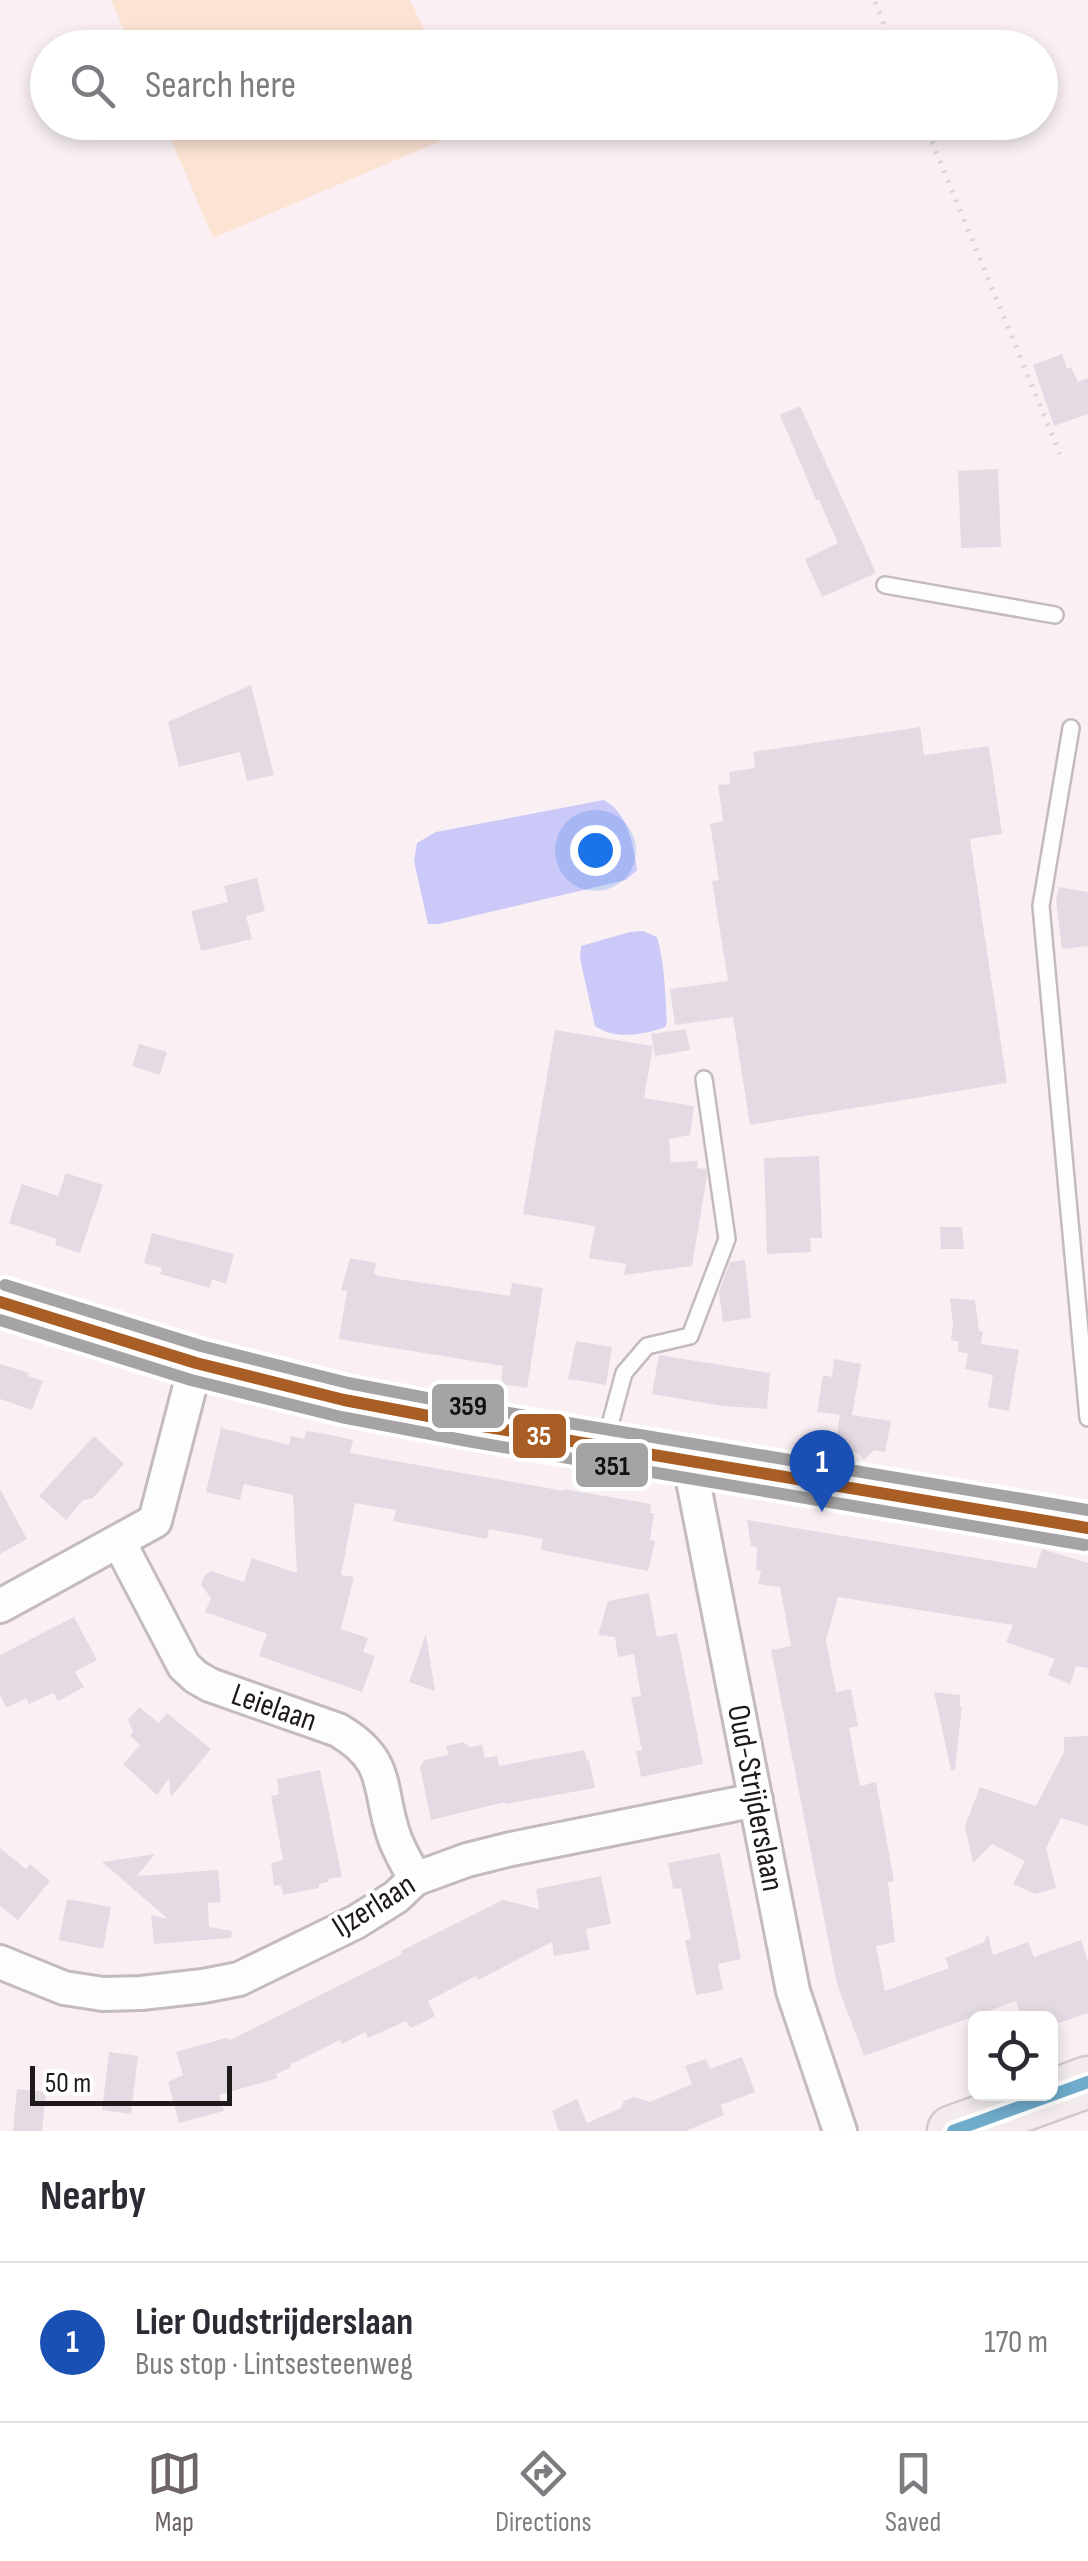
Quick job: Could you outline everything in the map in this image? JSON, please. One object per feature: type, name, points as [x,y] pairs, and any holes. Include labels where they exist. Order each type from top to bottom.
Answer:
[{"type":"main road","points":[[953,2131],[1088,2082]]},
{"type":"street","points":[[0,1302],[196,1363],[344,1400],[1088,1528]]},
{"type":"street","points":[[0,1606],[156,1521],[196,1363]]},
{"type":"street","name":"Oud-Strijderslaan","points":[[690,1460],[793,1991],[840,2131]]},
{"type":"street","name":"Leielaan","points":[[119,1542],[184,1666],[196,1677],[338,1730],[356,1741],[377,1765],[394,1838],[415,1878]]},
{"type":"street","name":"IJzerlaan","points":[[0,1962],[64,1988],[102,1994],[141,1993],[239,1979],[356,1922],[396,1897],[415,1878],[511,1849],[756,1800]]},
{"type":"lane","points":[[886,585],[1055,615]]},
{"type":"lane","points":[[1071,728],[1042,906],[1088,1418]]},
{"type":"lane","points":[[604,1446],[624,1373],[647,1346],[690,1336],[727,1239],[704,1079]]},
{"type":"path","points":[[874,2],[886,30]]},
{"type":"path","points":[[931,140],[1060,454]]},
{"type":"shaded area","points":[[111,0],[410,0],[425,30],[124,30]]},
{"type":"shaded area","points":[[171,140],[443,140],[213,238]]},
{"type":"water","points":[[604,800],[619,813],[631,840],[637,870],[626,880],[428,924],[414,861],[417,843],[436,832]]},
{"type":"water","points":[[643,931],[657,937],[667,1023],[639,1034],[620,1035],[603,1030],[595,1026],[580,958],[581,946]]},
{"type":"building","points":[[1062,354],[1067,369],[1071,367],[1078,382],[1088,378],[1088,414],[1054,426],[1033,365]]},
{"type":"building","points":[[800,406],[876,573],[822,597],[805,559],[838,543],[780,415]]},
{"type":"building","points":[[998,469],[1001,547],[961,548],[958,471]]},
{"type":"building","points":[[251,685],[274,775],[247,781],[240,752],[179,767],[168,722]]},
{"type":"building","points":[[920,727],[924,755],[989,746],[1002,834],[970,839],[1007,1083],[750,1125],[733,1017],[675,1025],[670,989],[728,981],[712,881],[719,880],[710,824],[723,821],[718,785],[730,784],[729,772],[755,768],[753,752]]},
{"type":"building","points":[[257,878],[265,911],[246,916],[252,939],[201,951],[191,911],[228,902],[224,886]]},
{"type":"building","points":[[1059,887],[1088,892],[1088,946],[1062,949],[1056,900]]},
{"type":"building","points":[[686,1029],[690,1050],[655,1056],[651,1034]]},
{"type":"building","points":[[555,1030],[653,1046],[644,1098],[694,1106],[690,1135],[669,1139],[671,1162],[698,1161],[697,1168],[706,1169],[692,1266],[624,1275],[626,1264],[589,1258],[595,1226],[523,1214]]},
{"type":"building","points":[[139,1044],[167,1052],[160,1075],[132,1066]]},
{"type":"building","points":[[819,1156],[822,1238],[810,1238],[811,1252],[767,1254],[764,1158]]},
{"type":"building","points":[[66,1173],[103,1185],[80,1253],[55,1245],[57,1239],[9,1223],[22,1184],[58,1196]]},
{"type":"building","points":[[940,1227],[962,1227],[964,1249],[941,1249]]},
{"type":"building","points":[[152,1233],[234,1254],[226,1284],[212,1279],[210,1288],[160,1274],[162,1268],[144,1263]]},
{"type":"building","points":[[350,1258],[376,1263],[374,1273],[378,1276],[510,1296],[512,1283],[543,1288],[527,1388],[501,1384],[503,1366],[339,1339],[347,1291],[341,1290]]},
{"type":"building","points":[[745,1260],[751,1318],[723,1322],[719,1292],[730,1262]]},
{"type":"building","points":[[950,1298],[975,1300],[979,1331],[983,1332],[981,1344],[1019,1350],[1009,1411],[988,1407],[993,1375],[965,1369],[968,1354],[957,1351],[959,1342],[951,1340]]},
{"type":"building","points":[[576,1341],[612,1347],[606,1385],[568,1379]]},
{"type":"building","points":[[659,1355],[770,1373],[767,1409],[652,1394]]},
{"type":"building","points":[[834,1359],[861,1364],[852,1415],[891,1421],[885,1452],[874,1450],[864,1460],[858,1453],[835,1449],[840,1415],[817,1412],[823,1375],[832,1377]]},
{"type":"building","points":[[0,1364],[43,1381],[32,1410],[0,1399]]},
{"type":"building","points":[[221,1428],[289,1445],[291,1436],[304,1439],[306,1431],[327,1434],[353,1440],[350,1453],[651,1504],[650,1513],[654,1513],[650,1540],[655,1541],[648,1571],[541,1550],[543,1539],[489,1529],[487,1539],[393,1521],[396,1510],[355,1503],[341,1575],[354,1577],[341,1629],[368,1638],[363,1652],[375,1656],[362,1692],[259,1656],[267,1634],[205,1612],[211,1598],[201,1585],[211,1571],[244,1582],[252,1558],[297,1573],[293,1495],[244,1484],[240,1500],[206,1492]]},
{"type":"building","points":[[94,1436],[124,1464],[66,1520],[39,1496]]},
{"type":"building","points":[[0,1489],[27,1539],[0,1554]]},
{"type":"building","points":[[747,1520],[1036,1568],[1042,1549],[1088,1563],[1088,1668],[1076,1666],[1070,1684],[1048,1675],[1055,1659],[1006,1642],[1013,1625],[838,1597],[826,1640],[836,1692],[851,1689],[858,1726],[849,1728],[860,1786],[876,1782],[894,1881],[888,1882],[895,1942],[876,1946],[885,1991],[949,1968],[945,1958],[984,1942],[988,1934],[993,1955],[1028,1942],[1034,1957],[1081,1940],[1088,1961],[1088,2013],[1058,2023],[1058,2011],[1020,2011],[1016,2001],[988,2011],[968,2011],[968,2018],[864,2056],[837,1984],[771,1650],[791,1646],[780,1587],[758,1584],[761,1571],[756,1570],[757,1547],[751,1546]]},
{"type":"building","points":[[649,1593],[657,1637],[677,1633],[703,1764],[641,1777],[636,1751],[642,1750],[631,1697],[641,1696],[634,1654],[618,1657],[615,1637],[598,1635],[608,1601]]},
{"type":"building","points":[[74,1617],[97,1660],[75,1672],[84,1687],[58,1701],[53,1693],[29,1704],[26,1698],[6,1708],[0,1695],[0,1655]]},
{"type":"building","points":[[426,1634],[435,1691],[409,1682]]},
{"type":"building","points":[[934,1692],[960,1695],[955,1770],[951,1770]]},
{"type":"building","points":[[139,1707],[159,1723],[167,1713],[211,1749],[171,1797],[169,1778],[157,1795],[123,1764],[140,1745],[130,1736],[133,1732],[128,1720]]},
{"type":"building","points":[[1088,1736],[1088,1826],[1061,1818],[1046,1848],[1056,1888],[1035,1894],[1013,1884],[1025,1861],[992,1844],[973,1863],[965,1826],[980,1787],[1036,1806],[1064,1752],[1064,1737]]},
{"type":"building","points":[[463,1742],[470,1747],[482,1745],[485,1758],[497,1756],[499,1766],[584,1750],[595,1788],[505,1802],[431,1820],[420,1767],[425,1760],[448,1755],[446,1746]]},
{"type":"building","points":[[320,1770],[342,1877],[328,1879],[319,1888],[283,1895],[281,1885],[274,1886],[271,1863],[283,1860],[271,1796],[279,1794],[277,1779]]},
{"type":"building","points":[[0,1848],[26,1869],[30,1864],[50,1881],[18,1920],[0,1906]]},
{"type":"building","points":[[720,1853],[741,1959],[718,1964],[723,1990],[696,1995],[685,1940],[691,1939],[681,1888],[673,1889],[668,1863]]},
{"type":"building","points":[[155,1854],[137,1876],[218,1870],[221,1902],[208,1903],[209,1927],[232,1931],[231,1938],[154,1944],[151,1915],[168,1919],[102,1862]]},
{"type":"building","points":[[601,1876],[611,1924],[586,1929],[590,1950],[554,1956],[552,1942],[428,2001],[435,2016],[422,2023],[410,2028],[406,2021],[368,2038],[365,2032],[342,2044],[340,2040],[291,2064],[276,2074],[278,2078],[219,2095],[224,2111],[179,2123],[168,2082],[183,2075],[176,2052],[230,2040],[503,1900],[539,1909],[536,1889]]},
{"type":"building","points":[[67,1899],[111,1907],[103,1949],[59,1940]]},
{"type":"building","points":[[109,2052],[138,2056],[131,2114],[102,2110]]},
{"type":"building","points":[[742,2057],[755,2092],[721,2105],[724,2115],[686,2131],[559,2131],[552,2111],[577,2099],[587,2123],[621,2108],[624,2101],[634,2097],[650,2102],[692,2084],[685,2066],[706,2059],[710,2069]]},
{"type":"building","points":[[17,2089],[46,2092],[42,2131],[13,2131]]},
{"type":"transit line","name":"359","points":[[5,1285],[201,1346],[348,1383],[1088,1510]]},
{"type":"transit line","name":"35","points":[[0,1302],[196,1363],[344,1400],[1088,1528]]},
{"type":"transit line","name":"351","points":[[0,1320],[191,1380],[341,1417],[1085,1545]]},
{"type":"transit line","points":[[953,2131],[1088,2082]]},
{"type":"place","name":"Lier Oudstrijderslaan","points":[[822,1512]]}]
